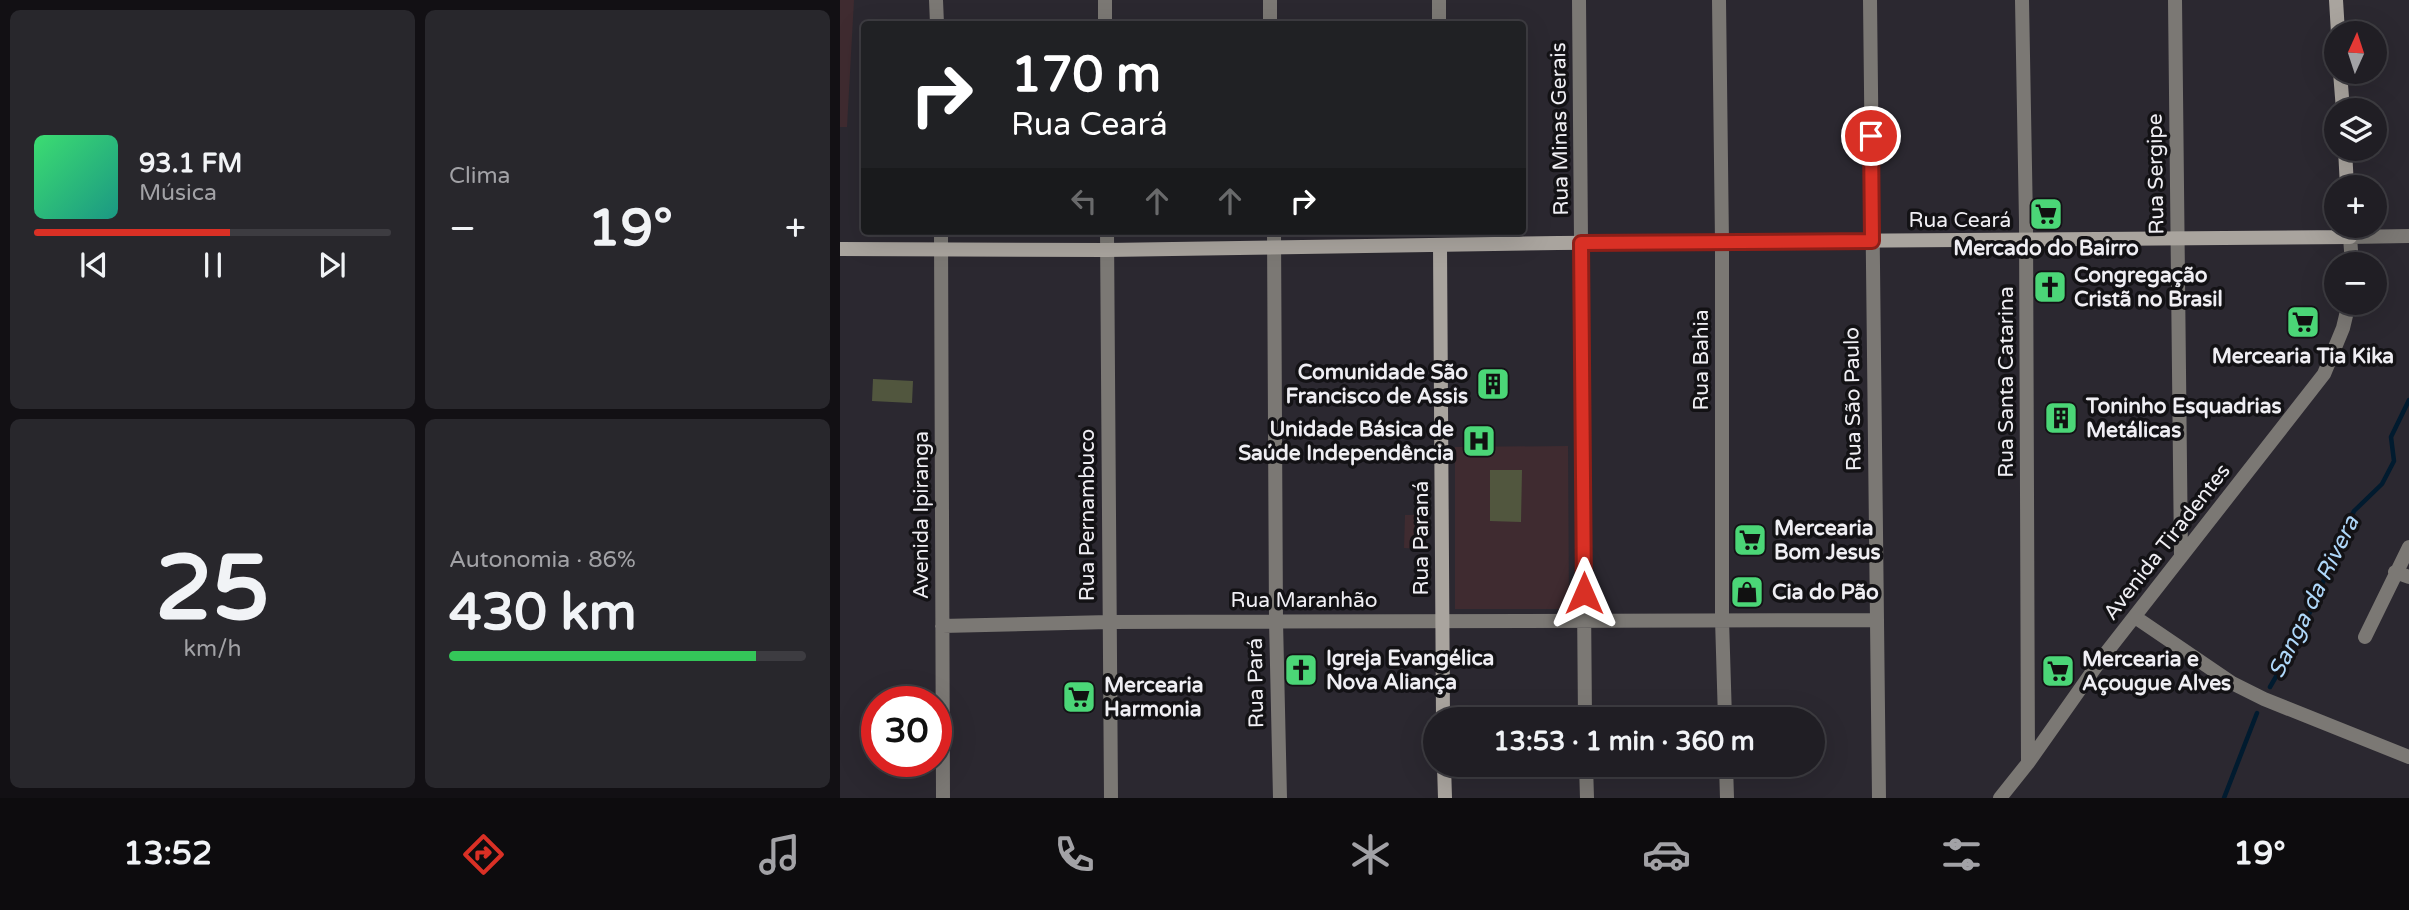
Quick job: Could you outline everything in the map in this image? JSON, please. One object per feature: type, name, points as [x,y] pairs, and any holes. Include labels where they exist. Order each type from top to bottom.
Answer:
[{"type":"street","points":[[936,0],[937,21]]},
{"type":"street","points":[[1105,0],[1105,21]]},
{"type":"street","points":[[1270,0],[1270,21]]},
{"type":"street","points":[[1439,0],[1439,21]]},
{"type":"street","name":"Rua Minas Gerais","points":[[1579,0],[1585,707]]},
{"type":"street","name":"Rua Bahia","points":[[1719,0],[1725,707]]},
{"type":"street","name":"Rua São Paulo","points":[[1870,0],[1879,798]]},
{"type":"street","name":"Rua Santa Catarina","points":[[2022,0],[2026,241],[2028,763]]},
{"type":"street","name":"Rua Sergipe","points":[[2175,0],[2181,557]]},
{"type":"street","points":[[2336,0],[2337,21]]},
{"type":"street","name":"Rua Ceará","points":[[840,249],[1274,248],[1440,238],[1581,243],[2026,241],[2324,232]]},
{"type":"street","name":"Rua Ceará","points":[[2387,234],[2409,236]]},
{"type":"street","name":"Avenida Ipiranga","points":[[941,235],[943,798]]},
{"type":"street","name":"Rua Pernambuco","points":[[1107,235],[1111,798]]},
{"type":"street","name":"Rua Pará","points":[[1274,235],[1276,621],[1280,798]]},
{"type":"street","name":"Rua Paraná","points":[[1440,238],[1443,707]]},
{"type":"street","name":"Avenida Tiradentes","points":[[2000,798],[2102,658],[2324,374],[2346,315]]},
{"type":"street","points":[[2365,637],[2402,575],[2409,547]]},
{"type":"street","points":[[2135,617],[2232,683],[2264,699],[2409,757]]},
{"type":"street","name":"Rua Maranhão","points":[[942,626],[1109,622],[1877,620]]},
{"type":"street","points":[[1444,777],[1445,798]]},
{"type":"street","points":[[1586,777],[1587,798]]},
{"type":"street","points":[[1726,777],[1727,798]]},
{"type":"shaded area","points":[[840,0],[854,0],[847,127],[840,127]]},
{"type":"shaded area","points":[[1568,446],[1569,609],[1455,609],[1455,447]]},
{"type":"shaded area","points":[[1405,515],[1422,515],[1421,549],[1404,548]]},
{"type":"green space","points":[[873,379],[913,381],[912,403],[872,401]]},
{"type":"green space","points":[[1490,470],[1522,470],[1521,522],[1490,521]]},
{"type":"waterway","name":"Sanga da Rivera","points":[[2270,687],[2299,637],[2354,511],[2382,484],[2394,461],[2391,437],[2409,400]]},
{"type":"waterway","name":"Sanga da Rivera","points":[[2224,798],[2257,713]]},
{"type":"place","name":"Mercado do Bairro","points":[[2046,214]]},
{"type":"place","name":"Congregação Cristã no Brasil","points":[[2050,287]]},
{"type":"place","name":"Mercearia Tia Kika","points":[[2303,322]]},
{"type":"place","name":"Comunidade São Francisco de Assis","points":[[1493,384]]},
{"type":"place","name":"Toninho Esquadrias Metálicas","points":[[2061,418]]},
{"type":"place","name":"Unidade Básica de Saúde Independência","points":[[1479,441]]},
{"type":"place","name":"Mercearia Bom Jesus","points":[[1750,540]]},
{"type":"place","name":"Cia do Pão","points":[[1747,592]]},
{"type":"place","name":"Igreja Evangélica Nova Aliança","points":[[1301,670]]},
{"type":"place","name":"Mercearia e Açougue Alves","points":[[2058,671]]},
{"type":"place","name":"Mercearia Harmonia","points":[[1079,697]]},
{"type":"route","points":[[1584,593],[1581,243],[1872,241],[1871,136]]}]
